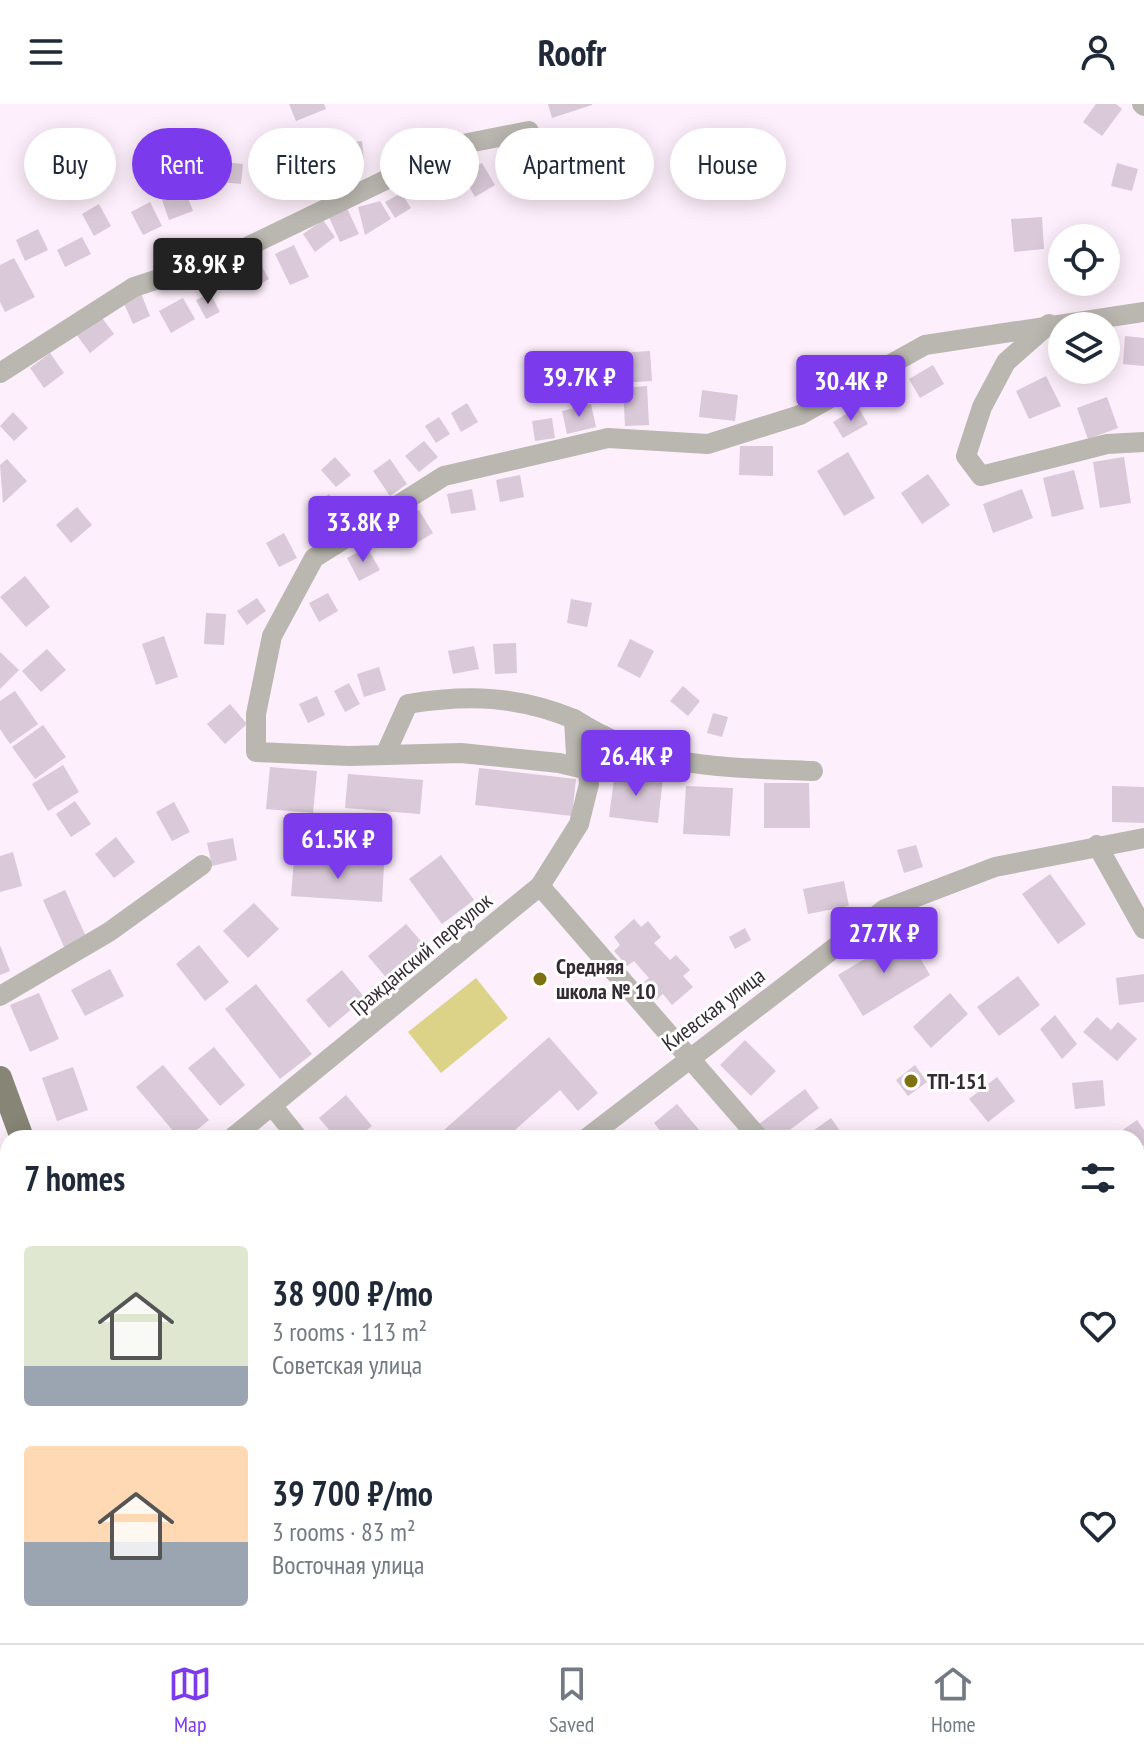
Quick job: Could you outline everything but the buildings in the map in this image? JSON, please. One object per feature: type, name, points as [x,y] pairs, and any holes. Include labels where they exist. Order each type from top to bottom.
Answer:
[{"type":"main road","points":[[0,1078],[19,1130]]},
{"type":"street","points":[[0,373],[134,287],[226,257],[458,145],[495,138]]},
{"type":"street","points":[[1120,315],[1144,312]]},
{"type":"street","points":[[588,770],[559,763],[461,753],[256,752],[256,714],[272,636],[314,558],[444,476],[608,438],[708,444],[800,415],[925,345],[1048,324]]},
{"type":"street","points":[[1048,325],[1006,362],[982,407],[966,456],[981,476],[1107,444],[1144,442]]},
{"type":"street","points":[[385,755],[408,704],[455,696],[535,703],[574,719],[609,741],[689,765],[813,771]]},
{"type":"street","name":"Гражданский переулок","points":[[243,1130],[274,1108],[540,886],[579,824],[589,784],[588,770],[576,756],[574,719]]},
{"type":"street","name":"Киевская улица","points":[[597,1130],[885,909],[995,867],[1144,838]]},
{"type":"street","points":[[1097,845],[1144,929]]},
{"type":"street","points":[[0,996],[109,932],[202,865]]},
{"type":"street","points":[[540,886],[752,1130]]},
{"type":"street","points":[[274,1108],[292,1130]]},
{"type":"shaded area","points":[[476,978],[508,1018],[441,1073],[408,1032]]},
{"type":"place","name":"Средняя школа № 10","points":[[540,979]]},
{"type":"place","name":"ТП-151","points":[[911,1081]]}]
